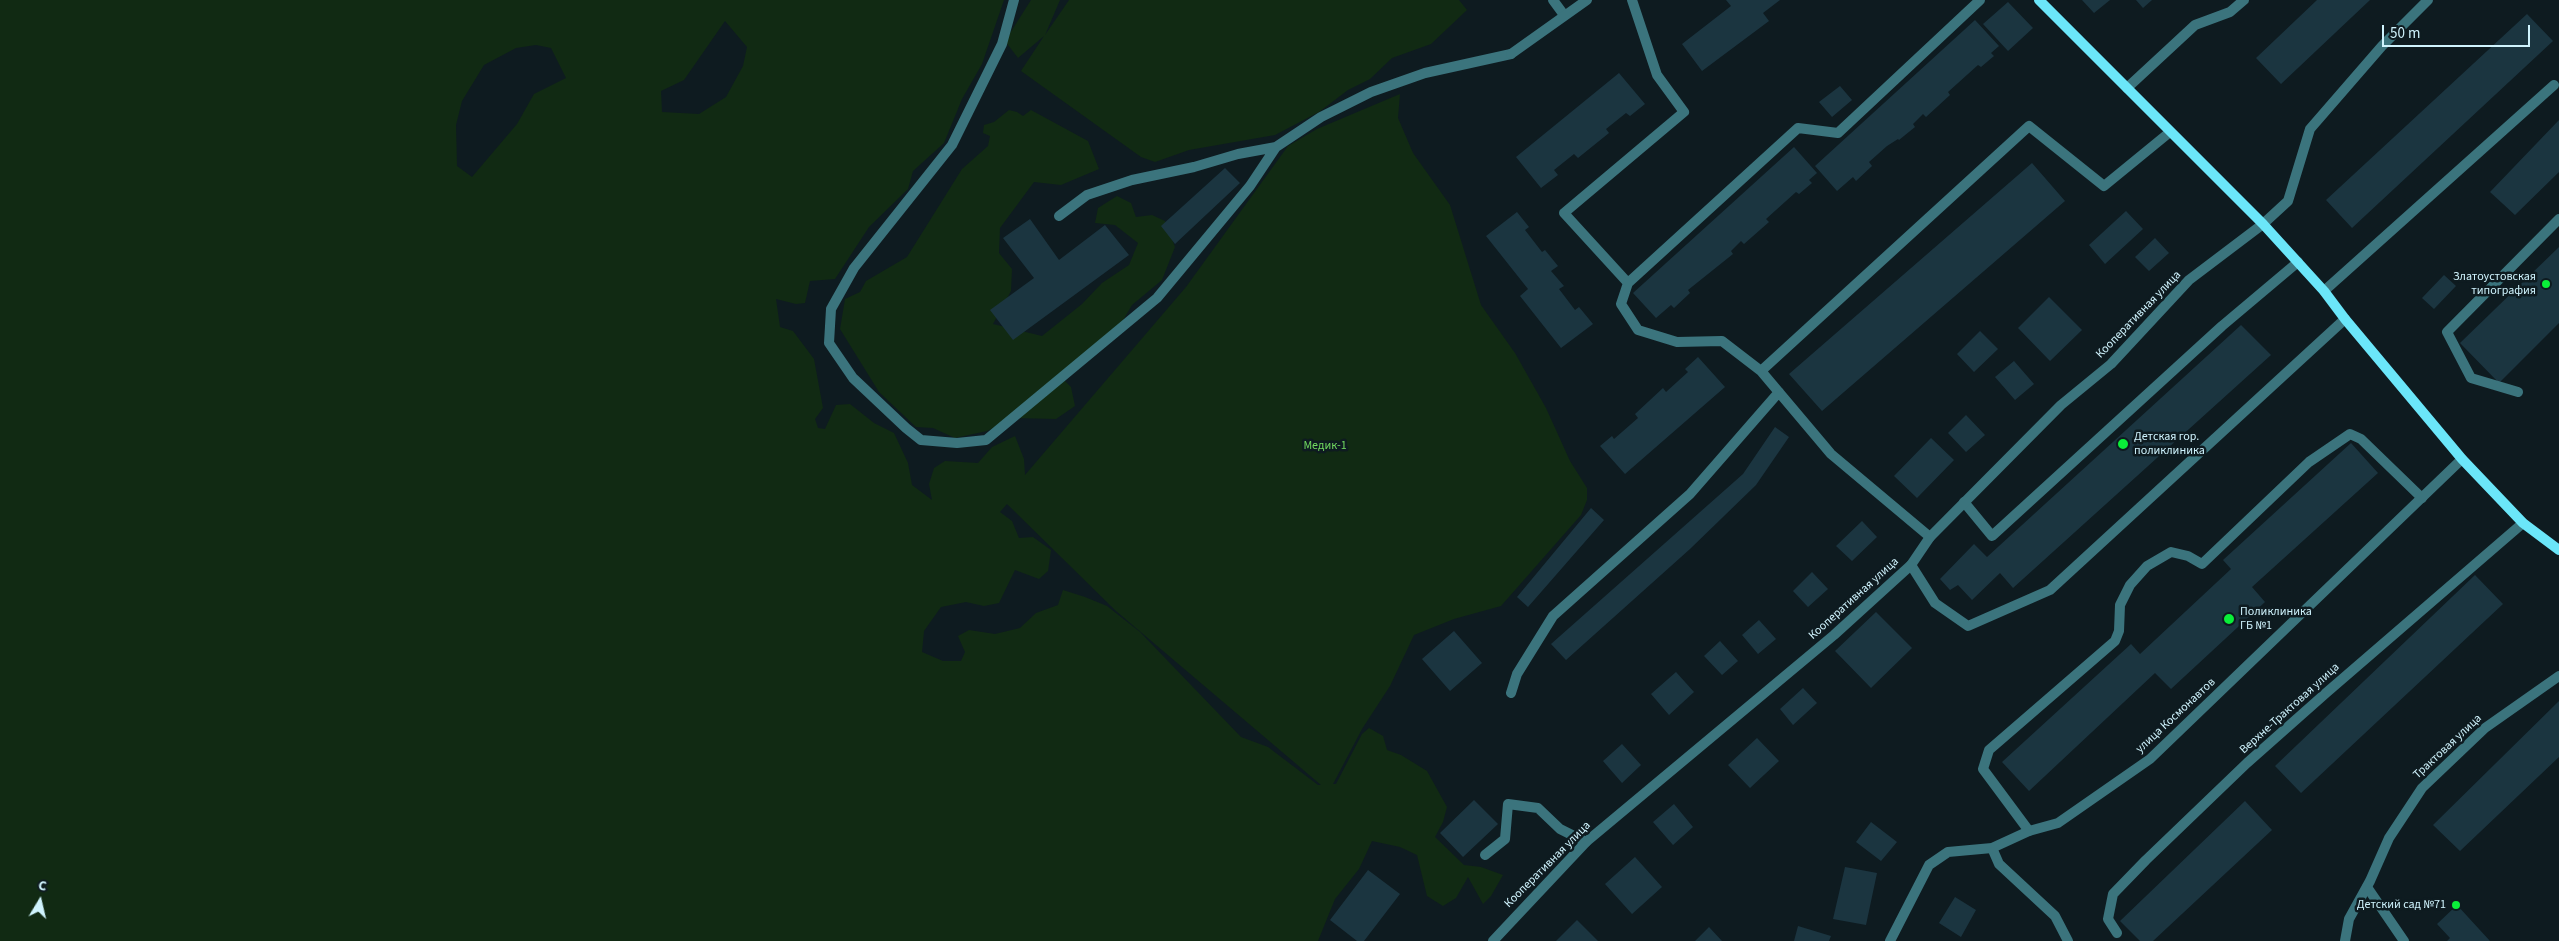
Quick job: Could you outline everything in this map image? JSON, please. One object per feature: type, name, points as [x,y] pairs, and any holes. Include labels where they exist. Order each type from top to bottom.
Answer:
[{"type":"street","points":[[1014,0],[1002,44],[952,145],[854,268],[831,309],[829,343],[853,378],[921,440],[958,443],[986,440],[1157,298],[1250,186],[1276,147],[1321,117],[1371,92],[1425,73],[1511,54],[1587,0]]},
{"type":"street","points":[[1553,0],[1564,15]]},
{"type":"street","points":[[1628,283],[1564,212],[1684,112],[1658,75],[1632,0]]},
{"type":"street","points":[[1930,537],[1831,454],[1761,371],[1722,340],[1677,342],[1638,330],[1621,304],[1628,283],[1798,128],[1838,133],[1980,0]]},
{"type":"street","points":[[2039,0],[2263,224],[2324,291],[2345,320],[2462,459],[2523,524],[2559,550]]},
{"type":"street","points":[[2127,88],[2195,25],[2230,12],[2244,0]]},
{"type":"street","name":"Кооперативная улица","points":[[1493,941],[1586,842],[1834,635],[1911,565],[1930,537],[1964,502],[2061,405],[2111,364],[2189,280],[2263,224],[2288,201],[2310,129],[2382,46],[2428,0]]},
{"type":"street","points":[[2324,291],[2554,85]]},
{"type":"street","points":[[1761,371],[2028,126],[2104,186],[2170,132]]},
{"type":"street","points":[[1059,216],[1087,195],[1132,180],[1194,167],[1238,154],[1276,147]]},
{"type":"street","points":[[2518,392],[2471,378],[2447,332],[2559,219]]},
{"type":"street","points":[[1964,502],[1992,536],[2222,326],[2298,262]]},
{"type":"street","points":[[1911,565],[1935,603],[1968,626],[2050,590],[2345,320]]},
{"type":"street","points":[[1511,693],[1517,674],[1553,616],[1690,494],[1778,392]]},
{"type":"street","points":[[2029,831],[1983,769],[1989,750],[2115,641],[2119,631],[2120,605],[2130,585],[2147,566],[2171,552],[2188,556],[2202,564],[2309,462],[2350,434],[2361,439],[2422,498]]},
{"type":"street","name":"улица Космонавтов","points":[[1890,941],[1929,865],[1948,852],[1992,848],[2029,831],[2058,823],[2150,759],[2462,459]]},
{"type":"street","name":"Верхне-Трактовая улица","points":[[2117,933],[2108,919],[2113,894],[2146,860],[2247,763],[2523,524]]},
{"type":"street","name":"Трактовая улица","points":[[2344,941],[2349,919],[2389,838],[2422,788],[2485,728],[2559,676]]},
{"type":"street","points":[[1485,855],[1505,839],[1508,804],[1538,808],[1560,829],[1586,842]]},
{"type":"street","points":[[1992,848],[1999,864],[2055,916],[2067,941]]},
{"type":"street","points":[[2366,887],[2404,941]]},
{"type":"green space","name":"Медик-1","points":[[0,0],[1004,0],[982,64],[962,99],[944,143],[913,171],[908,189],[869,227],[835,279],[810,281],[805,303],[796,304],[776,299],[780,327],[793,331],[814,359],[823,408],[815,419],[818,428],[825,429],[836,405],[850,404],[874,423],[894,433],[908,463],[912,485],[932,500],[929,484],[934,468],[945,461],[978,463],[992,447],[1015,436],[1024,459],[1025,475],[1186,287],[1288,146],[1317,129],[1400,94],[1398,118],[1413,153],[1450,205],[1481,305],[1515,353],[1546,408],[1570,461],[1587,488],[1587,500],[1581,515],[1501,606],[1454,619],[1414,635],[1390,686],[1362,729],[1333,784],[1336,784],[1362,734],[1369,728],[1383,736],[1387,750],[1401,755],[1427,771],[1447,807],[1443,822],[1435,837],[1464,865],[1481,867],[1503,875],[1491,896],[1483,904],[1468,877],[1456,898],[1443,906],[1427,896],[1417,855],[1400,847],[1372,841],[1359,869],[1335,899],[1318,941],[0,941]],"holes":[[[725,21],[747,47],[743,66],[726,97],[699,114],[662,112],[661,91],[684,80]],[[536,45],[551,48],[566,78],[534,94],[517,124],[472,177],[457,166],[456,125],[462,101],[484,65],[516,48]],[[1007,504],[1116,611],[1321,785],[1318,785],[1268,747],[1241,737],[1140,632],[1107,606],[1085,597],[1063,590],[1058,605],[1036,613],[1020,628],[995,634],[969,630],[958,636],[965,652],[961,661],[943,661],[922,652],[924,631],[941,607],[966,602],[984,606],[999,603],[1015,570],[1039,579],[1048,571],[1051,550],[1033,537],[1019,538],[1012,521],[1000,512]]]},
{"type":"green space","points":[[1031,0],[1060,0],[1045,35],[1069,0],[1459,0],[1467,10],[1431,44],[1392,58],[1370,79],[1348,90],[1319,112],[1275,135],[1189,150],[1155,162],[1141,157],[1021,71],[1044,36],[1018,58],[1005,41]]},
{"type":"green space","points":[[1009,110],[1023,116],[1031,110],[1088,141],[1099,169],[1061,185],[1034,182],[1000,228],[999,253],[1012,269],[1011,291],[993,324],[1042,336],[1082,304],[1102,283],[1129,265],[1138,243],[1115,225],[1095,223],[1098,208],[1117,196],[1131,203],[1136,217],[1152,215],[1165,221],[1175,247],[1162,280],[1132,305],[1115,334],[1061,377],[1071,387],[1075,406],[1056,419],[1013,418],[987,431],[955,438],[933,428],[916,427],[879,392],[840,329],[845,299],[860,292],[866,281],[907,257],[962,169],[988,146],[990,136],[983,133],[984,125],[994,122]]},
{"type":"building","points":[[1726,0],[1780,0],[1763,13],[1769,21],[1702,71],[1682,44],[1731,6]]},
{"type":"building","points":[[2082,0],[2110,0],[2094,13]]},
{"type":"building","points":[[2136,0],[2152,0],[2143,8]]},
{"type":"building","points":[[2317,0],[2370,0],[2281,84],[2256,58]]},
{"type":"building","points":[[2008,2],[2033,28],[2008,51],[1983,24]]},
{"type":"building","points":[[2527,14],[2553,41],[2352,228],[2326,200]]},
{"type":"building","points":[[1975,20],[1999,46],[1991,53],[1994,56],[1981,67],[1978,65],[1948,92],[1950,95],[1926,117],[1923,114],[1913,124],[1915,127],[1899,140],[1887,146],[1869,162],[1872,166],[1856,181],[1853,177],[1837,191],[1815,166]]},
{"type":"building","points":[[1619,73],[1645,104],[1630,116],[1626,113],[1606,129],[1609,133],[1578,158],[1574,154],[1554,170],[1558,175],[1541,188],[1516,157]]},
{"type":"building","points":[[1840,86],[1852,100],[1832,117],[1819,102]]},
{"type":"building","points":[[2559,120],[2559,172],[2515,215],[2490,192]]},
{"type":"building","points":[[1794,147],[1817,173],[1809,180],[1812,183],[1799,194],[1796,192],[1766,219],[1769,222],[1744,244],[1741,241],[1731,251],[1733,254],[1688,290],[1690,293],[1674,308],[1671,305],[1656,318],[1633,293]]},
{"type":"building","points":[[2032,163],[2065,201],[1822,411],[1789,374]]},
{"type":"building","points":[[1225,168],[1240,183],[1175,244],[1161,226]]},
{"type":"building","points":[[2126,211],[2143,229],[2105,264],[2089,245]]},
{"type":"building","points":[[1517,212],[1529,227],[1525,230],[1542,252],[1545,250],[1558,266],[1551,271],[1564,286],[1559,289],[1575,310],[1579,307],[1593,324],[1561,348],[1520,296],[1528,289],[1486,236]]},
{"type":"building","points":[[1030,219],[1059,260],[1105,225],[1129,255],[1013,340],[990,310],[1034,278],[1003,238]]},
{"type":"building","points":[[2155,238],[2169,253],[2149,271],[2135,257]]},
{"type":"building","points":[[2559,247],[2559,323],[2499,383],[2460,343]]},
{"type":"building","points":[[2444,275],[2456,286],[2434,309],[2422,298]]},
{"type":"building","points":[[2049,297],[2082,330],[2050,361],[2018,328]]},
{"type":"building","points":[[2241,325],[2271,355],[2013,588],[2000,573],[1972,600],[1958,585],[1950,590],[1940,579],[1974,544],[1987,557]]},
{"type":"building","points":[[1980,331],[1998,349],[1974,372],[1957,354]]},
{"type":"building","points":[[1698,357],[1725,387],[1625,474],[1600,446],[1612,436],[1614,439],[1638,418],[1635,414],[1663,388],[1666,392],[1688,372],[1685,369]]},
{"type":"building","points":[[2014,361],[2034,384],[2015,400],[1995,377]]},
{"type":"building","points":[[1966,415],[1985,435],[1966,452],[1948,433]]},
{"type":"building","points":[[1775,427],[1789,437],[1756,485],[1690,549],[1566,660],[1551,644],[1743,474]]},
{"type":"building","points":[[1931,438],[1954,460],[1917,498],[1894,476]]},
{"type":"building","points":[[2351,443],[2378,473],[2252,587],[2265,602],[2171,689],[2155,673],[2029,791],[2002,762],[2131,644],[2140,654],[2231,569],[2223,560]]},
{"type":"building","points":[[1591,508],[1604,520],[1528,607],[1517,597]]},
{"type":"building","points":[[1862,521],[1877,537],[1852,561],[1836,546]]},
{"type":"building","points":[[1812,572],[1828,589],[1808,607],[1793,591]]},
{"type":"building","points":[[2475,575],[2503,604],[2301,793],[2275,766]]},
{"type":"building","points":[[1876,612],[1912,648],[1871,688],[1835,651]]},
{"type":"building","points":[[1759,620],[1776,639],[1758,654],[1742,635]]},
{"type":"building","points":[[1454,631],[1482,663],[1450,691],[1422,659]]},
{"type":"building","points":[[1720,641],[1738,661],[1722,675],[1704,656]]},
{"type":"building","points":[[1676,672],[1694,692],[1669,715],[1651,694]]},
{"type":"building","points":[[1803,688],[1817,703],[1793,725],[1780,709]]},
{"type":"building","points":[[2559,701],[2559,757],[2460,851],[2433,825]]},
{"type":"building","points":[[1757,738],[1779,761],[1750,788],[1728,765]]},
{"type":"building","points":[[1622,744],[1641,765],[1622,783],[1603,761]]},
{"type":"building","points":[[1474,800],[1498,824],[1463,857],[1440,833]]},
{"type":"building","points":[[2245,801],[2272,830],[2153,941],[2140,941],[2120,921]]},
{"type":"building","points":[[1674,804],[1693,827],[1673,845],[1653,822]]},
{"type":"building","points":[[1871,822],[1897,842],[1881,861],[1856,842]]},
{"type":"building","points":[[1635,857],[1662,887],[1632,914],[1605,884]]},
{"type":"building","points":[[1845,867],[1877,873],[1866,925],[1833,919]]},
{"type":"building","points":[[1368,870],[1400,894],[1364,941],[1357,941],[1330,920]]},
{"type":"building","points":[[1955,897],[1976,910],[1961,937],[1939,923]]},
{"type":"building","points":[[2457,905],[2490,941],[2447,941],[2450,938],[2437,924]]},
{"type":"building","points":[[1577,920],[1598,941],[1556,941]]},
{"type":"building","points":[[1798,926],[1831,936],[1829,941],[1794,941]]},
{"type":"building","points":[[1709,927],[1722,941],[1695,941]]},
{"type":"place","name":"Златоустовская типография","points":[[2546,284]]},
{"type":"place","name":"Детская гор. поликлиника","points":[[2123,444]]},
{"type":"place","name":"Поликлиника ГБ №1","points":[[2229,619]]},
{"type":"place","name":"Детский сад №71","points":[[2456,905]]}]
